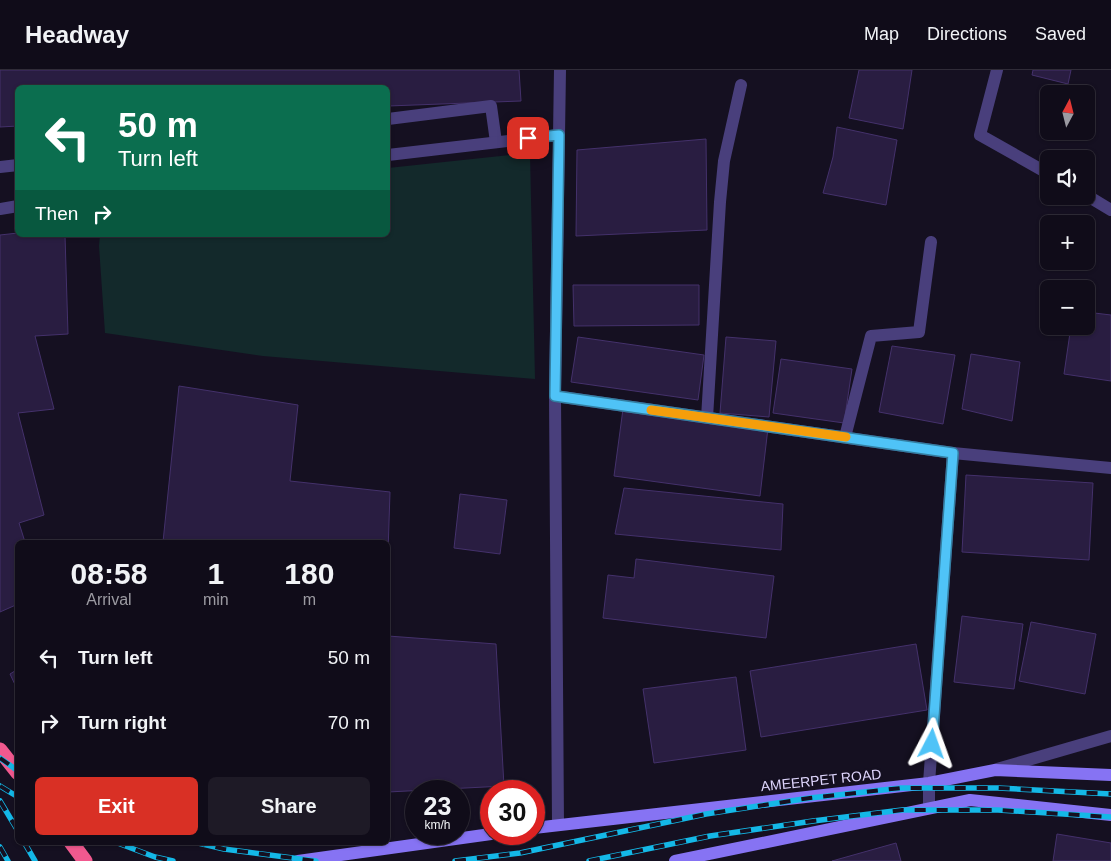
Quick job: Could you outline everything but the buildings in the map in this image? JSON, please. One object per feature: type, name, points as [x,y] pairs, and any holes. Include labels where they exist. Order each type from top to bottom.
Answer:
[{"type":"highway","points":[[0,750],[15,769]]},
{"type":"highway","points":[[73,845],[85,861]]},
{"type":"main road","name":"AMEERPET ROAD","points":[[545,826],[929,783],[995,770],[1111,775]]},
{"type":"main road","points":[[675,861],[970,800],[1111,815]]},
{"type":"main road","points":[[298,861],[480,836]]},
{"type":"street","points":[[558,824],[555,396],[560,70]]},
{"type":"street","points":[[997,70],[980,135],[1040,169]]},
{"type":"street","points":[[707,418],[724,161],[741,85]]},
{"type":"street","points":[[390,119],[491,106],[496,142]]},
{"type":"street","points":[[390,155],[559,135]]},
{"type":"street","points":[[0,167],[15,165]]},
{"type":"street","points":[[1095,201],[1111,210]]},
{"type":"street","points":[[0,209],[15,206]]},
{"type":"street","points":[[845,437],[871,336],[919,332],[931,242]]},
{"type":"street","points":[[555,396],[953,453],[1111,468]]},
{"type":"street","points":[[929,808],[929,783],[953,453]]},
{"type":"street","points":[[995,770],[1111,736]]},
{"type":"green space","points":[[530,153],[535,379],[263,356],[105,333],[100,237],[390,237],[390,168]]},
{"type":"railway","points":[[0,758],[15,769]]},
{"type":"railway","points":[[0,786],[15,795]]},
{"type":"railway","points":[[455,861],[520,853],[706,814],[810,798],[901,788],[998,788],[1111,794]]},
{"type":"railway","points":[[0,801],[15,826]]},
{"type":"railway","points":[[589,861],[710,836],[902,810],[998,810],[1111,817]]},
{"type":"railway","points":[[26,845],[35,861]]},
{"type":"railway","points":[[123,845],[155,857],[173,861]]},
{"type":"railway","points":[[207,845],[316,861]]},
{"type":"railway","points":[[0,847],[8,861]]},
{"type":"slow traffic","points":[[651,410],[846,437]]},
{"type":"route","points":[[528,138],[559,135],[555,396],[953,453],[932,744]]}]
